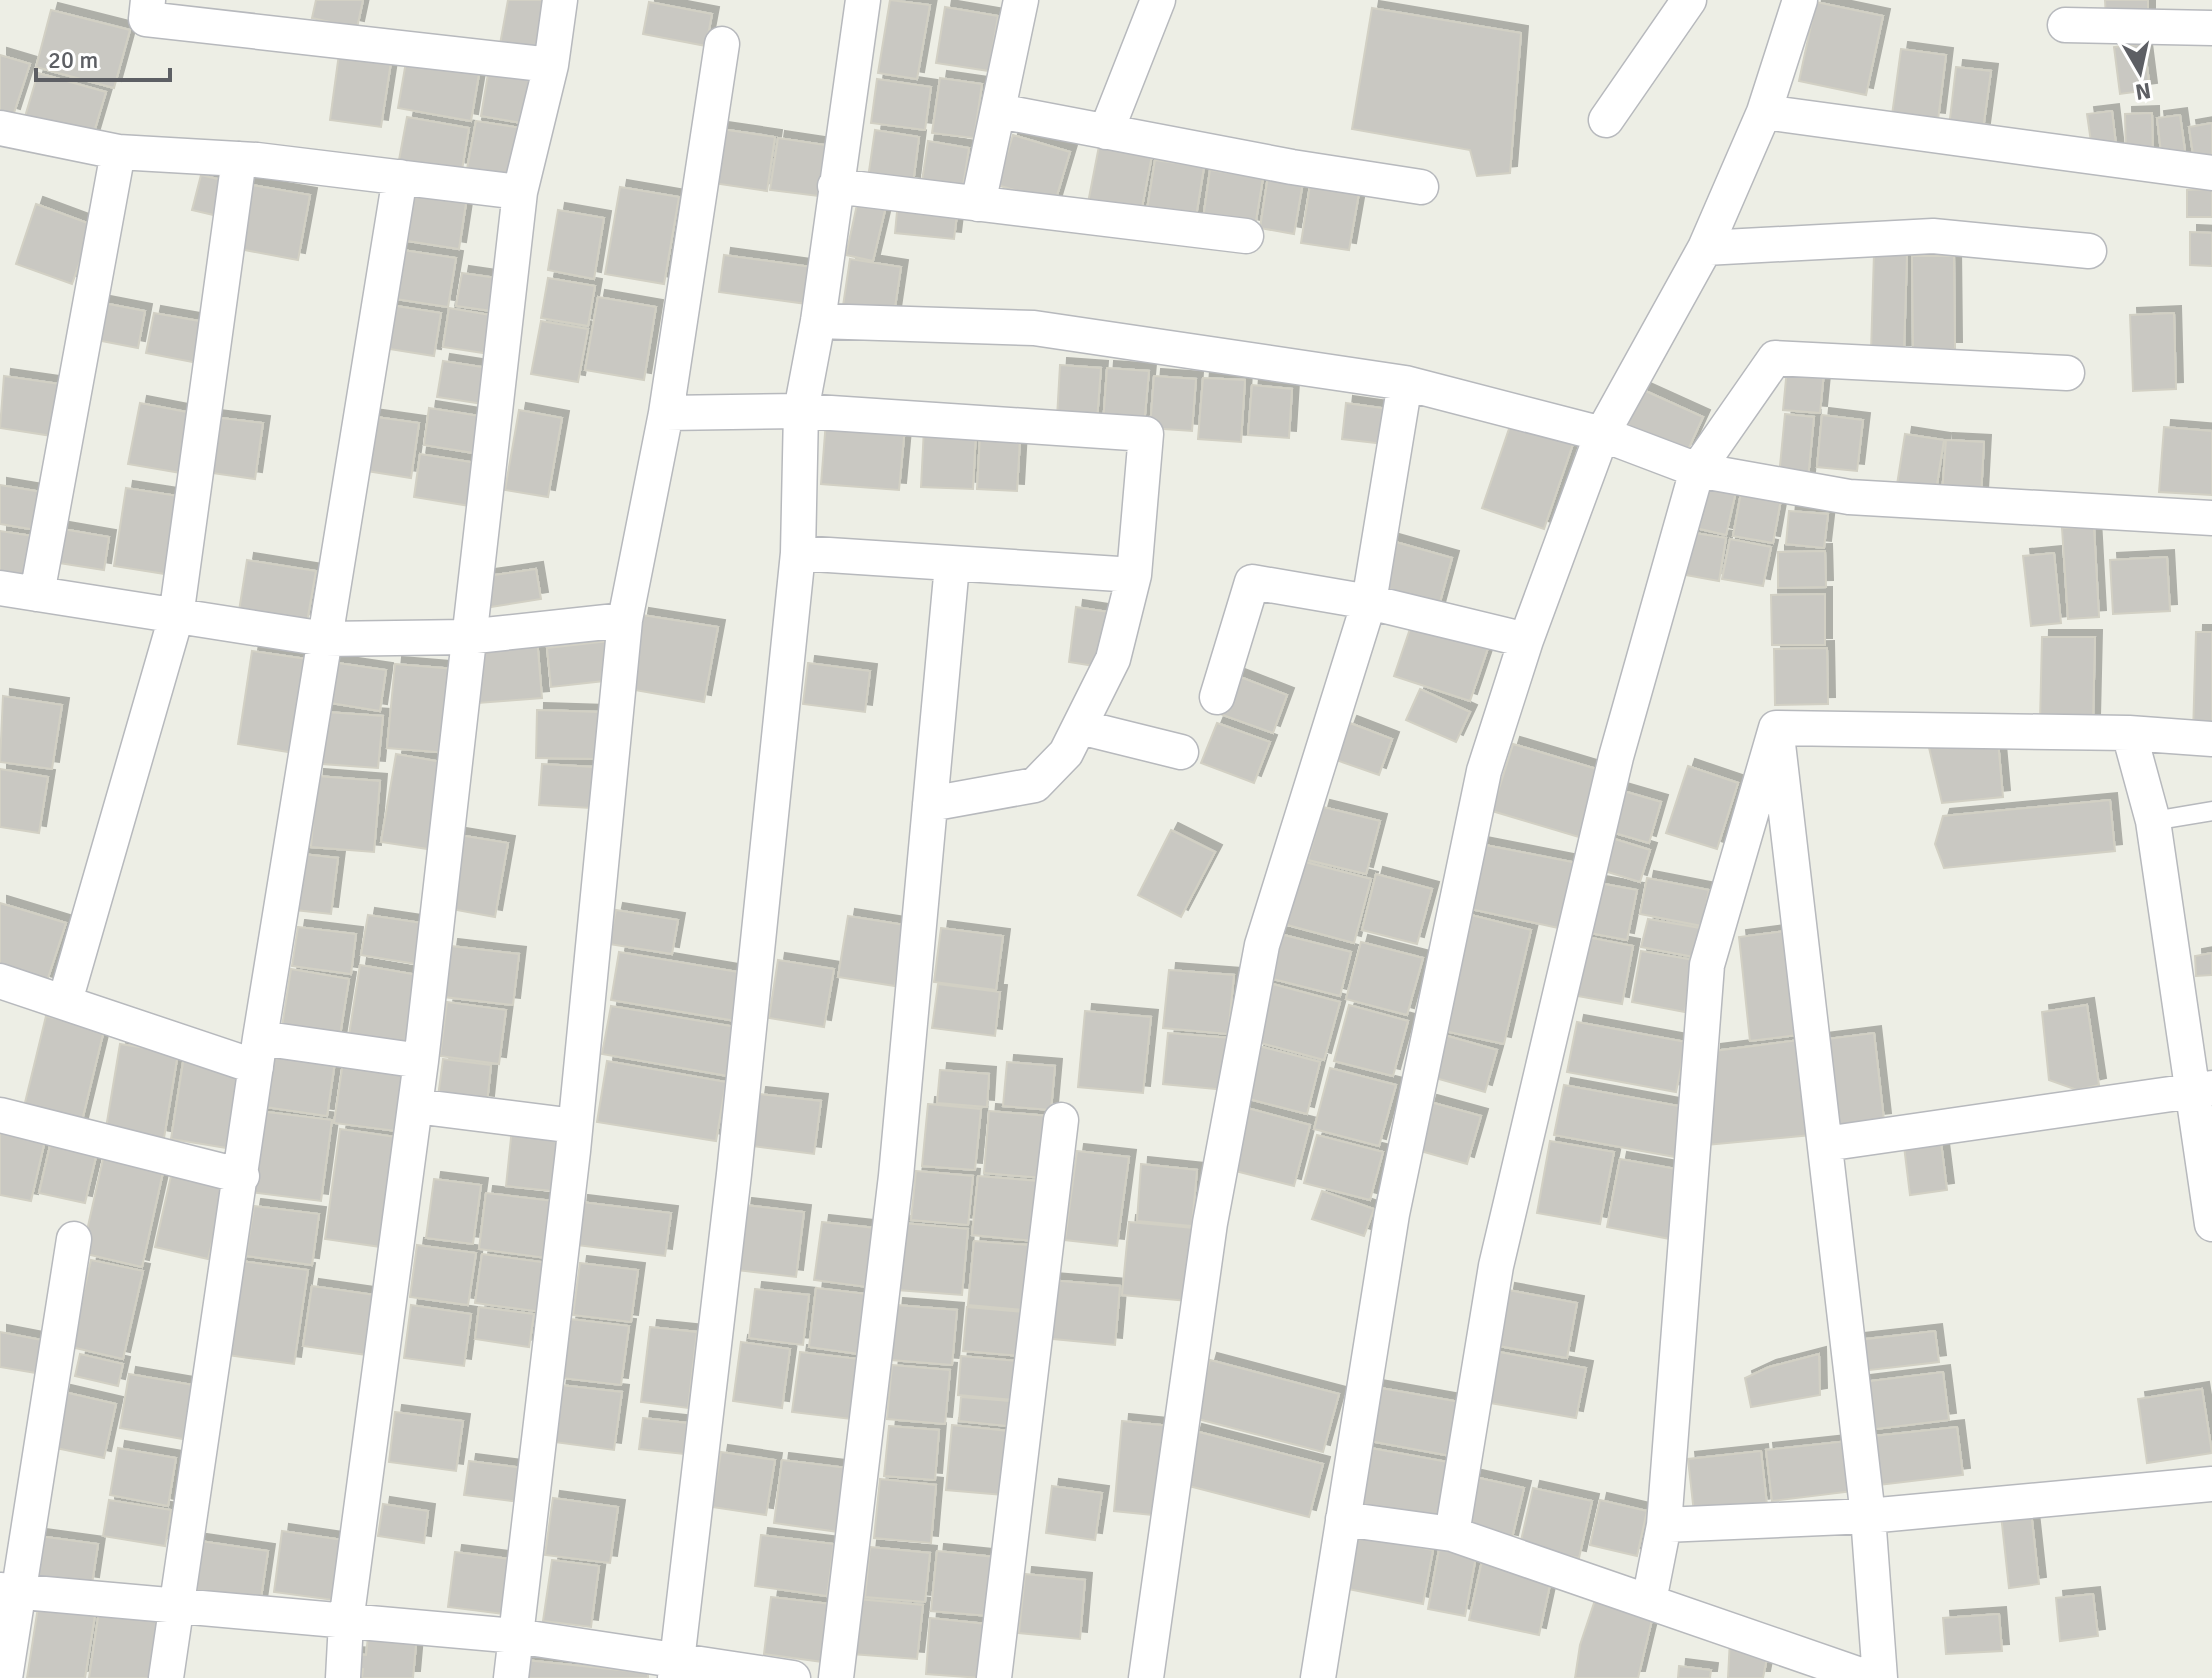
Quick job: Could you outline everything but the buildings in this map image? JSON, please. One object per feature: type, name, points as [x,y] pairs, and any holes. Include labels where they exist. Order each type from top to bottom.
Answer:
[{"type":"street","points":[[148,0],[146,19],[551,65]]},
{"type":"street","points":[[343,1678],[346,1622],[421,1061],[466,637],[520,192],[551,65],[560,0]]},
{"type":"street","points":[[676,1669],[734,1174],[798,553],[801,411],[818,321],[863,0]]},
{"type":"street","points":[[978,204],[1021,0]]},
{"type":"street","points":[[1106,132],[1158,0]]},
{"type":"street","points":[[1606,120],[1689,0]]},
{"type":"street","points":[[1318,1678],[1392,1214],[1484,771],[1526,640],[1602,434],[1705,248],[1764,112],[1800,0]]},
{"type":"street","points":[[2065,25],[2212,28]]},
{"type":"street","points":[[511,1678],[575,1126],[625,620],[666,413],[722,44]]},
{"type":"street","points":[[999,111],[1421,187]]},
{"type":"street","points":[[1764,112],[2212,173]]},
{"type":"street","points":[[0,128],[118,152],[239,159],[520,192]]},
{"type":"street","points":[[37,594],[118,152]]},
{"type":"street","points":[[65,1001],[176,617],[239,159]]},
{"type":"street","points":[[166,1678],[258,1052],[400,177]]},
{"type":"street","points":[[835,186],[1246,236]]},
{"type":"street","points":[[1705,248],[1933,236],[2089,251]]},
{"type":"street","points":[[818,321],[1034,328],[1405,383],[1602,434],[1697,470],[1849,497],[2212,518]]},
{"type":"street","points":[[1452,1534],[1496,1266],[1616,757],[1697,470],[1775,358],[2067,373]]},
{"type":"street","points":[[1146,1678],[1210,1223],[1262,945],[1369,602],[1405,383]]},
{"type":"street","points":[[666,413],[801,411],[1146,434],[1134,575],[1113,659],[1066,753],[1035,785],[930,804]]},
{"type":"street","points":[[798,553],[1134,575]]},
{"type":"street","points":[[836,1678],[896,1176],[952,565]]},
{"type":"street","points":[[1217,697],[1252,582],[1369,602],[1526,640]]},
{"type":"street","points":[[0,588],[325,639],[466,637],[625,620]]},
{"type":"street","points":[[1080,727],[1181,752]]},
{"type":"street","points":[[1649,1601],[1664,1525],[1707,965],[1776,728]]},
{"type":"street","points":[[1776,728],[2129,733],[2212,739]]},
{"type":"street","points":[[1776,728],[1868,1516],[1880,1678]]},
{"type":"street","points":[[2129,733],[2153,821],[2202,1089],[2212,1224]]},
{"type":"street","points":[[0,981],[258,1052],[421,1061]]},
{"type":"street","points":[[1825,1144],[2202,1089]]},
{"type":"street","points":[[415,1106],[575,1126]]},
{"type":"street","points":[[0,1115],[242,1176]]},
{"type":"street","points":[[994,1678],[1061,1120]]},
{"type":"street","points":[[5,1678],[9,1591],[74,1239]]},
{"type":"street","points":[[1664,1525],[1868,1516],[2212,1484]]},
{"type":"street","points":[[1343,1519],[1452,1534],[1869,1678]]},
{"type":"street","points":[[9,1591],[516,1636],[676,1669],[793,1678]]},
{"type":"lane","points":[[2153,821],[2212,811]]}]
